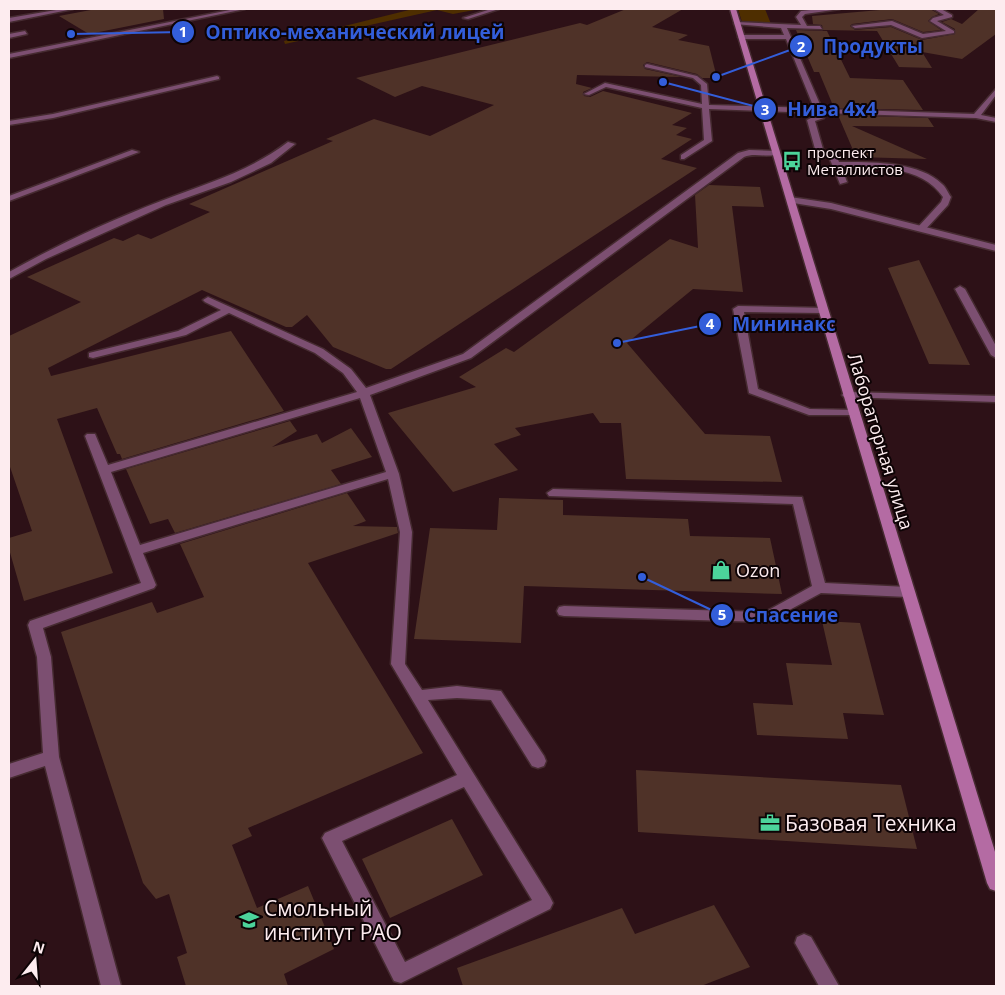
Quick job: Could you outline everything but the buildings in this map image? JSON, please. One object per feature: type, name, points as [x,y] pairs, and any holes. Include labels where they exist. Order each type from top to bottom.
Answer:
[{"type":"street","points":[[9,20],[70,9]]},
{"type":"street","points":[[9,56],[242,9]]},
{"type":"street","points":[[466,18],[496,9]]},
{"type":"street","name":"Лабораторная улица","points":[[733,9],[996,883]]},
{"type":"street","points":[[804,28],[799,17],[803,12],[837,9]]},
{"type":"street","points":[[853,27],[909,30],[922,36],[952,32],[933,21],[950,16],[937,9]]},
{"type":"street","points":[[737,24],[820,28]]},
{"type":"street","points":[[784,27],[821,116],[811,120],[819,149]]},
{"type":"street","points":[[9,36],[25,33]]},
{"type":"street","points":[[741,36],[788,38]]},
{"type":"street","points":[[647,66],[695,76],[704,84],[708,141],[684,157]]},
{"type":"street","points":[[9,124],[53,116],[217,78]]},
{"type":"street","points":[[587,94],[605,85],[706,107],[976,116],[996,120]]},
{"type":"street","points":[[976,116],[996,91]]},
{"type":"street","points":[[9,276],[43,257],[163,203],[236,176],[268,161],[291,144]]},
{"type":"street","points":[[9,199],[134,152]]},
{"type":"street","points":[[104,470],[364,393],[467,356],[741,155],[750,152],[776,153]]},
{"type":"street","points":[[843,182],[835,160],[888,166],[921,175],[944,190],[947,197],[921,229]]},
{"type":"street","points":[[790,200],[823,204],[996,248]]},
{"type":"street","points":[[960,289],[996,356]]},
{"type":"street","points":[[208,300],[319,351],[347,371],[364,393],[393,474],[406,532],[398,664],[419,697],[544,903],[400,974],[331,838],[468,778]]},
{"type":"street","points":[[823,310],[738,309],[753,392],[810,412],[854,414]]},
{"type":"street","points":[[93,355],[182,333],[228,310]]},
{"type":"street","points":[[848,395],[996,399]]},
{"type":"street","points":[[91,436],[149,585],[35,625],[44,656],[51,757],[111,986]]},
{"type":"street","points":[[136,552],[393,474]]},
{"type":"street","points":[[553,493],[798,500],[818,588]]},
{"type":"street","points":[[564,611],[767,618],[818,588],[908,592]]},
{"type":"street","points":[[419,697],[436,692],[453,691],[496,695],[538,761]]},
{"type":"street","points":[[9,771],[51,757]]},
{"type":"street","points":[[804,943],[829,986]]},
{"type":"shaded area","points":[[413,9],[480,9],[453,14],[437,10],[285,44],[284,41]]},
{"type":"shaded area","points":[[738,9],[765,9],[771,24],[742,22]]},
{"type":"place","name":"Оптико-механический лицей","points":[[71,34]]},
{"type":"place","name":"Продукты","points":[[716,77]]},
{"type":"place","name":"Нива 4х4","points":[[663,82]]},
{"type":"place","name":"проспект Металлистов","points":[[792,161]]},
{"type":"place","name":"Мининакс","points":[[617,343]]},
{"type":"place","name":"Ozon","points":[[721,570]]},
{"type":"place","name":"Спасение","points":[[642,577]]},
{"type":"place","name":"Базовая Техника","points":[[770,823]]},
{"type":"place","name":"Смольный институт РАО","points":[[249,920]]}]
